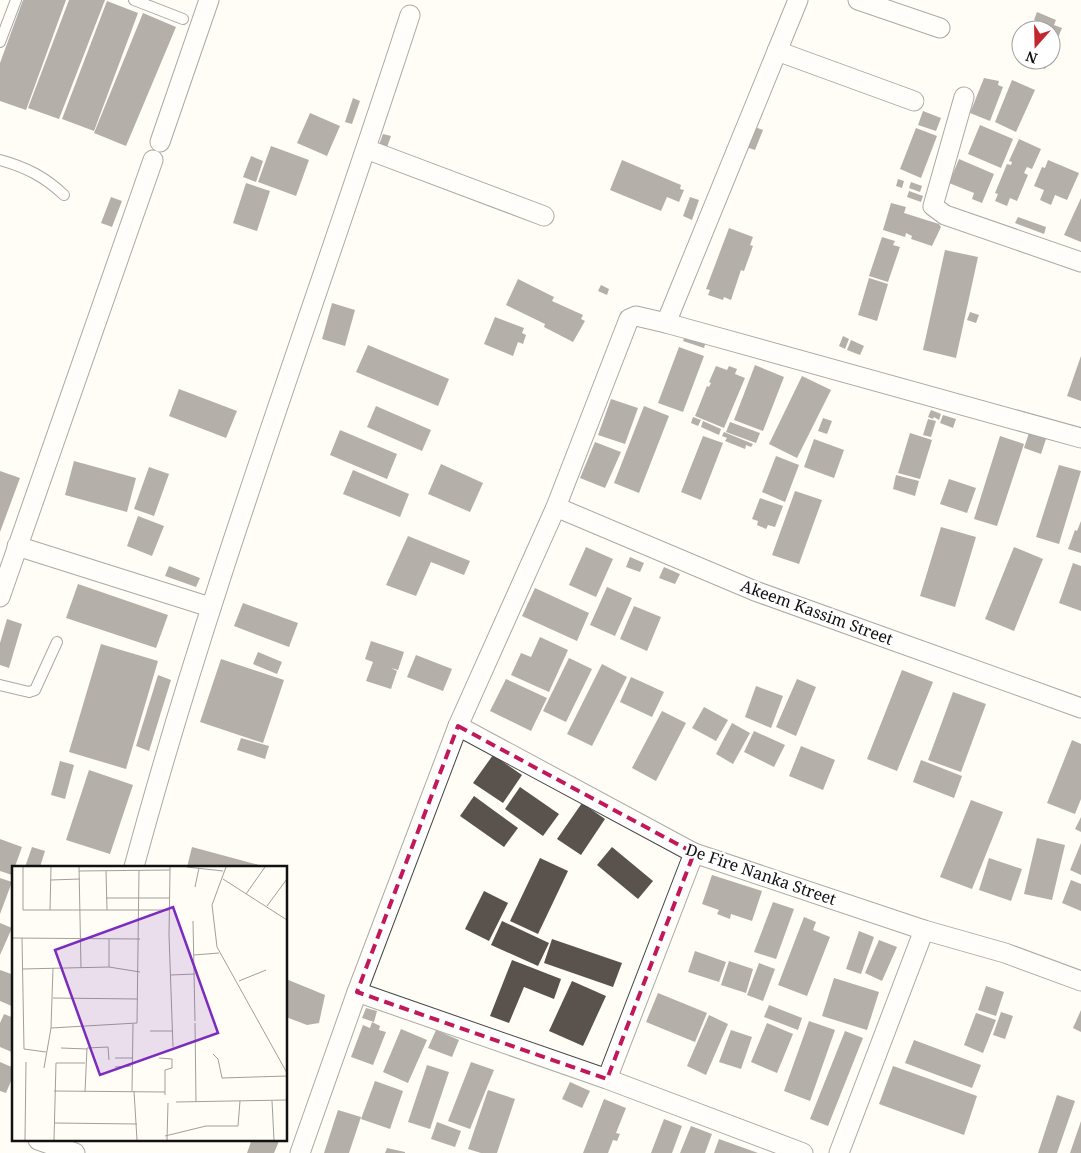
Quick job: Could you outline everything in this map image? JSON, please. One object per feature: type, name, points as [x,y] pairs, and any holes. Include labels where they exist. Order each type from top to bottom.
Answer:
[{"type":"street","points":[[160,142],[209,0]]},
{"type":"street","points":[[666,323],[798,0]]},
{"type":"street","points":[[858,0],[940,28]]},
{"type":"street","points":[[134,866],[163,760],[210,607],[410,15]]},
{"type":"street","points":[[777,51],[914,101]]},
{"type":"street","points":[[964,97],[933,206],[944,215],[1081,262]]},
{"type":"street","points":[[366,149],[544,216]]},
{"type":"street","points":[[0,597],[153,160]]},
{"type":"street","points":[[300,1153],[356,992],[458,726],[556,507],[625,325],[629,319],[636,316],[666,323],[1081,438]]},
{"type":"street","name":"Akeem Kassim Street","points":[[556,507],[755,591],[1081,708]]},
{"type":"street","points":[[17,546],[210,607]]},
{"type":"street","name":"De Fire Nanka Street","points":[[458,726],[694,853],[924,930],[1005,953],[1081,981]]},
{"type":"street","points":[[607,1079],[694,853]]},
{"type":"street","points":[[839,1153],[924,930]]},
{"type":"street","points":[[356,992],[607,1079],[803,1153]]},
{"type":"street","points":[[32,1153],[38,1140]]},
{"type":"street","points":[[41,1140],[75,1153]]},
{"type":"lane","points":[[0,42],[16,0]]},
{"type":"lane","points":[[134,0],[183,19]]},
{"type":"lane","points":[[0,160],[31,170],[48,180],[64,196]]},
{"type":"lane","points":[[0,685],[29,692],[35,690],[57,642]]},
{"type":"highlighted area","points":[[458,726],[694,853],[607,1079],[357,992]]},
{"type":"building","points":[[23,0],[66,0],[26,110],[0,101],[0,63]]},
{"type":"building","points":[[69,0],[105,0],[59,119],[28,108]]},
{"type":"building","points":[[107,1],[138,13],[94,131],[62,119]]},
{"type":"building","points":[[1037,12],[1056,20],[1034,20]]},
{"type":"building","points":[[143,13],[176,27],[126,146],[94,133]]},
{"type":"building","points":[[984,78],[999,81],[998,85],[1003,87],[990,121],[970,113]]},
{"type":"building","points":[[1012,80],[1035,90],[1016,132],[995,122]]},
{"type":"building","points":[[353,98],[360,101],[352,124],[345,122]]},
{"type":"building","points":[[923,111],[941,118],[936,131],[918,125]]},
{"type":"building","points":[[310,113],[340,126],[327,156],[297,143]]},
{"type":"building","points":[[980,125],[1013,139],[1001,168],[968,154]]},
{"type":"building","points":[[755,127],[763,130],[755,150],[746,147]]},
{"type":"building","points":[[916,128],[937,136],[921,178],[900,169]]},
{"type":"building","points":[[383,134],[391,136],[385,153],[377,150]]},
{"type":"building","points":[[1019,139],[1041,149],[1032,169],[1027,167],[1024,173],[1028,175],[1017,201],[1010,198],[1007,206],[995,201],[998,194],[995,193],[1007,164],[1011,165],[1012,162],[1009,161]]},
{"type":"building","points":[[271,146],[309,160],[296,196],[258,182]]},
{"type":"building","points":[[251,156],[263,161],[256,182],[243,177]]},
{"type":"building","points":[[959,159],[994,174],[982,203],[972,199],[974,193],[949,183]]},
{"type":"building","points":[[622,160],[681,185],[680,189],[684,190],[679,202],[667,197],[661,211],[610,190]]},
{"type":"building","points":[[1048,160],[1079,173],[1067,200],[1055,195],[1051,205],[1040,200],[1044,190],[1034,186],[1042,167],[1045,168]]},
{"type":"building","points":[[898,179],[904,181],[902,188],[896,186]]},
{"type":"building","points":[[911,182],[922,186],[920,192],[909,188]]},
{"type":"building","points":[[246,183],[270,191],[257,231],[233,223]]},
{"type":"building","points":[[909,191],[923,196],[921,202],[907,197]]},
{"type":"building","points":[[111,197],[122,201],[112,227],[101,223]]},
{"type":"building","points":[[690,197],[699,200],[692,220],[683,216]]},
{"type":"building","points":[[1081,198],[1081,242],[1064,235]]},
{"type":"building","points":[[891,203],[906,207],[904,213],[939,224],[941,227],[932,246],[911,239],[912,236],[906,233],[905,237],[883,230]]},
{"type":"building","points":[[1018,217],[1046,227],[1044,234],[1015,223]]},
{"type":"building","points":[[729,228],[753,237],[750,245],[753,246],[744,271],[741,270],[731,300],[724,297],[723,300],[708,295],[710,290],[706,289]]},
{"type":"building","points":[[882,237],[895,241],[893,245],[900,247],[888,282],[869,276]]},
{"type":"building","points":[[945,250],[978,257],[956,358],[923,350]]},
{"type":"building","points":[[869,278],[888,284],[877,321],[858,315]]},
{"type":"building","points":[[518,279],[554,297],[552,301],[583,315],[581,319],[585,321],[573,342],[544,327],[545,324],[506,305]]},
{"type":"building","points":[[601,285],[609,289],[607,295],[598,291]]},
{"type":"building","points":[[332,303],[355,310],[345,346],[322,339]]},
{"type":"building","points":[[970,312],[979,315],[976,323],[967,320]]},
{"type":"building","points":[[495,317],[524,328],[522,333],[526,335],[523,344],[518,342],[513,356],[484,344]]},
{"type":"building","points":[[686,334],[706,341],[704,348],[683,341]]},
{"type":"building","points":[[843,336],[849,339],[845,349],[839,346]]},
{"type":"building","points":[[851,340],[864,346],[860,355],[847,350]]},
{"type":"building","points":[[368,345],[449,379],[438,406],[356,372]]},
{"type":"building","points":[[679,347],[704,356],[683,412],[658,403]]},
{"type":"building","points":[[1081,356],[1081,401],[1067,396]]},
{"type":"building","points":[[755,365],[784,377],[763,431],[734,420]]},
{"type":"building","points":[[716,366],[727,370],[729,366],[737,369],[735,374],[745,378],[724,428],[695,416],[707,386],[709,387],[711,383],[709,382]]},
{"type":"building","points":[[802,376],[831,390],[797,458],[769,444]]},
{"type":"building","points":[[179,389],[237,411],[226,438],[169,416]]},
{"type":"building","points":[[611,399],[638,408],[625,444],[598,435]]},
{"type":"building","points":[[376,406],[431,430],[422,451],[367,427]]},
{"type":"building","points":[[644,406],[669,416],[639,493],[614,483]]},
{"type":"building","points":[[931,410],[941,414],[939,420],[934,417],[933,419],[928,417]]},
{"type":"building","points":[[943,415],[956,419],[953,428],[940,423]]},
{"type":"building","points":[[693,417],[701,420],[698,426],[691,423]]},
{"type":"building","points":[[823,418],[832,421],[827,434],[818,431]]},
{"type":"building","points":[[928,419],[936,421],[931,437],[923,435]]},
{"type":"building","points":[[703,421],[721,429],[719,435],[701,427]]},
{"type":"building","points":[[730,422],[760,433],[756,443],[726,432]]},
{"type":"building","points":[[1031,427],[1048,433],[1041,454],[1024,448]]},
{"type":"building","points":[[340,430],[397,454],[387,479],[330,455]]},
{"type":"building","points":[[724,432],[753,444],[751,447],[746,445],[745,449],[725,441],[727,438],[722,436]]},
{"type":"building","points":[[910,433],[932,440],[920,479],[898,473]]},
{"type":"building","points":[[703,436],[723,443],[701,500],[681,492]]},
{"type":"building","points":[[1000,436],[1024,444],[997,526],[974,519]]},
{"type":"building","points":[[814,439],[844,450],[834,478],[804,467]]},
{"type":"building","points":[[595,442],[621,452],[605,488],[580,478]]},
{"type":"building","points":[[776,456],[799,465],[785,502],[762,492]]},
{"type":"building","points":[[74,461],[136,478],[127,512],[65,495]]},
{"type":"building","points":[[441,464],[483,483],[470,512],[428,494]]},
{"type":"building","points":[[1059,465],[1081,471],[1059,544],[1036,537]]},
{"type":"building","points":[[149,467],[169,474],[154,516],[134,509]]},
{"type":"building","points":[[353,470],[409,494],[400,517],[343,494]]},
{"type":"building","points":[[0,471],[20,478],[0,532]]},
{"type":"building","points":[[896,475],[919,481],[915,496],[893,489]]},
{"type":"building","points":[[949,479],[976,488],[967,513],[940,504]]},
{"type":"building","points":[[795,491],[822,500],[799,564],[772,555]]},
{"type":"building","points":[[760,498],[783,506],[775,527],[768,525],[766,529],[757,525],[758,521],[752,519]]},
{"type":"building","points":[[138,516],[164,526],[152,556],[127,546]]},
{"type":"building","points":[[1081,521],[1081,553],[1068,549],[1075,530],[1077,531]]},
{"type":"building","points":[[941,527],[976,537],[955,607],[920,596]]},
{"type":"building","points":[[408,536],[470,561],[464,575],[431,562],[416,596],[386,585]]},
{"type":"building","points":[[586,547],[613,559],[596,597],[569,585]]},
{"type":"building","points":[[1014,547],[1043,559],[1014,631],[985,619]]},
{"type":"building","points":[[630,557],[644,563],[640,572],[626,567]]},
{"type":"building","points":[[1073,563],[1081,566],[1081,611],[1059,603]]},
{"type":"building","points":[[169,566],[200,578],[196,587],[165,576]]},
{"type":"building","points":[[664,567],[680,574],[675,584],[659,578]]},
{"type":"building","points":[[78,584],[168,615],[156,648],[66,618]]},
{"type":"building","points":[[607,587],[632,598],[615,636],[590,625]]},
{"type":"building","points":[[535,588],[589,613],[577,641],[522,616]]},
{"type":"building","points":[[243,603],[298,623],[289,647],[234,626]]},
{"type":"building","points":[[634,606],[661,617],[647,651],[620,639]]},
{"type":"building","points":[[7,619],[22,624],[9,668],[0,665],[0,643]]},
{"type":"building","points":[[540,637],[568,650],[549,692],[511,675],[521,653],[531,657]]},
{"type":"building","points":[[371,641],[404,652],[398,670],[391,668],[397,671],[391,689],[366,681],[373,662],[365,659]]},
{"type":"building","points":[[101,644],[158,661],[126,769],[69,752]]},
{"type":"building","points":[[258,652],[282,662],[277,674],[253,664]]},
{"type":"building","points":[[416,655],[452,669],[443,691],[407,677]]},
{"type":"building","points":[[569,658],[592,669],[566,722],[543,711]]},
{"type":"building","points":[[221,659],[284,680],[263,743],[200,722]]},
{"type":"building","points":[[602,664],[627,677],[592,746],[567,734]]},
{"type":"building","points":[[902,670],[933,682],[897,771],[867,759]]},
{"type":"building","points":[[158,675],[171,680],[149,751],[136,746]]},
{"type":"building","points":[[631,677],[664,692],[652,717],[620,702]]},
{"type":"building","points":[[506,679],[547,698],[531,731],[490,711]]},
{"type":"building","points":[[797,679],[816,687],[796,736],[776,727]]},
{"type":"building","points":[[756,686],[783,696],[771,728],[745,717]]},
{"type":"building","points":[[953,692],[986,704],[961,772],[928,760]]},
{"type":"building","points":[[704,707],[728,720],[716,741],[692,728]]},
{"type":"building","points":[[662,711],[686,723],[656,781],[632,768]]},
{"type":"building","points":[[732,723],[750,733],[733,764],[716,754]]},
{"type":"building","points":[[754,731],[785,745],[774,767],[744,752]]},
{"type":"building","points":[[241,738],[269,746],[265,759],[237,750]]},
{"type":"building","points":[[1072,740],[1081,744],[1081,799],[1075,814],[1047,803]]},
{"type":"building","points":[[801,746],[835,760],[823,790],[789,776]]},
{"type":"building","points":[[493,755],[522,775],[503,803],[473,783]]},
{"type":"building","points":[[921,760],[962,776],[954,798],[913,782]]},
{"type":"building","points":[[60,761],[74,765],[65,799],[51,795]]},
{"type":"building","points":[[89,770],[133,785],[110,854],[66,840]]},
{"type":"building","points":[[520,787],[559,814],[543,836],[505,809]]},
{"type":"building","points":[[474,796],[518,828],[504,847],[460,816]]},
{"type":"building","points":[[971,800],[1003,812],[972,889],[940,877]]},
{"type":"building","points":[[582,803],[605,819],[581,855],[557,839]]},
{"type":"building","points":[[1081,817],[1081,832],[1075,829]]},
{"type":"building","points":[[1037,838],[1065,845],[1052,900],[1024,894]]},
{"type":"building","points":[[0,839],[22,847],[15,866],[12,866],[12,875],[0,871]]},
{"type":"building","points":[[1081,843],[1081,875],[1070,870]]},
{"type":"building","points":[[32,847],[45,851],[40,866],[25,866]]},
{"type":"building","points":[[192,847],[263,866],[187,866]]},
{"type":"building","points":[[612,847],[653,881],[638,899],[597,865]]},
{"type":"building","points":[[540,858],[568,871],[538,934],[510,921]]},
{"type":"building","points":[[989,858],[1022,869],[1011,901],[979,890]]},
{"type":"building","points":[[712,875],[762,891],[752,921],[731,914],[730,919],[717,914],[719,910],[702,904]]},
{"type":"building","points":[[0,878],[12,882],[0,914]]},
{"type":"building","points":[[1071,880],[1081,884],[1081,911],[1062,903]]},
{"type":"building","points":[[484,891],[508,903],[489,941],[465,929]]},
{"type":"building","points":[[773,902],[794,909],[776,959],[754,952]]},
{"type":"building","points":[[804,917],[816,922],[813,930],[830,937],[807,996],[778,985]]},
{"type":"building","points":[[502,921],[549,943],[538,966],[491,945]]},
{"type":"building","points":[[0,923],[12,928],[0,955]]},
{"type":"building","points":[[859,931],[874,937],[861,974],[846,969]]},
{"type":"building","points":[[552,939],[622,963],[613,987],[544,963]]},
{"type":"building","points":[[879,940],[897,947],[882,981],[865,973]]},
{"type":"building","points":[[695,951],[726,962],[719,982],[688,972]]},
{"type":"building","points":[[512,960],[561,979],[554,999],[524,987],[509,1023],[490,1016]]},
{"type":"building","points":[[729,961],[753,969],[746,993],[721,985]]},
{"type":"building","points":[[759,963],[775,969],[763,1001],[747,995]]},
{"type":"building","points":[[0,970],[12,974],[12,1006],[0,1001]]},
{"type":"building","points":[[834,978],[879,992],[867,1030],[822,1016]]},
{"type":"building","points":[[288,980],[325,995],[319,1023],[307,1025],[288,1018]]},
{"type":"building","points":[[572,981],[606,996],[583,1046],[549,1031]]},
{"type":"building","points":[[986,986],[1004,992],[996,1016],[978,1010]]},
{"type":"building","points":[[658,993],[707,1013],[695,1042],[646,1022]]},
{"type":"building","points":[[769,1005],[802,1018],[798,1030],[764,1017]]},
{"type":"building","points":[[366,1008],[377,1011],[374,1022],[362,1018]]},
{"type":"building","points":[[1081,1010],[1081,1032],[1073,1028]]},
{"type":"building","points":[[1001,1012],[1013,1016],[1005,1039],[993,1035]]},
{"type":"building","points":[[976,1013],[996,1020],[983,1053],[964,1045]]},
{"type":"building","points":[[4,1014],[12,1017],[12,1052],[0,1047],[0,1023]]},
{"type":"building","points":[[709,1015],[728,1024],[706,1075],[687,1066]]},
{"type":"building","points":[[809,1021],[835,1030],[810,1101],[784,1091]]},
{"type":"building","points":[[372,1022],[380,1026],[379,1030],[386,1032],[373,1065],[351,1057],[363,1025],[370,1028]]},
{"type":"building","points":[[767,1023],[793,1034],[777,1073],[751,1062]]},
{"type":"building","points":[[401,1029],[427,1040],[408,1083],[383,1072]]},
{"type":"building","points":[[436,1030],[459,1040],[452,1057],[428,1048]]},
{"type":"building","points":[[731,1030],[752,1037],[741,1069],[719,1062]]},
{"type":"building","points":[[845,1031],[863,1038],[828,1126],[810,1119]]},
{"type":"building","points":[[914,1040],[981,1065],[972,1088],[905,1063]]},
{"type":"building","points":[[0,1062],[12,1067],[12,1079],[6,1093],[0,1091]]},
{"type":"building","points":[[471,1062],[494,1070],[470,1129],[448,1121]]},
{"type":"building","points":[[427,1065],[449,1072],[430,1129],[408,1122]]},
{"type":"building","points":[[893,1066],[977,1096],[964,1135],[879,1104]]},
{"type":"building","points":[[375,1081],[403,1091],[390,1129],[361,1119]]},
{"type":"building","points":[[570,1082],[590,1091],[582,1108],[562,1099]]},
{"type":"building","points":[[488,1090],[515,1099],[497,1153],[481,1153],[468,1149]]},
{"type":"building","points":[[1057,1095],[1075,1101],[1057,1153],[1038,1153]]},
{"type":"building","points":[[604,1099],[626,1108],[616,1133],[620,1134],[617,1141],[613,1140],[608,1153],[583,1153]]},
{"type":"building","points":[[338,1110],[361,1117],[349,1153],[324,1153]]},
{"type":"building","points":[[664,1119],[682,1126],[672,1153],[651,1153]]},
{"type":"building","points":[[1081,1121],[1081,1153],[1070,1153]]},
{"type":"building","points":[[437,1122],[461,1131],[455,1147],[431,1139]]},
{"type":"building","points":[[691,1126],[712,1134],[705,1153],[680,1153]]},
{"type":"building","points":[[719,1139],[758,1153],[714,1153]]},
{"type":"building","points":[[252,1140],[280,1140],[274,1153],[247,1153]]},
{"type":"building","points":[[387,1148],[405,1152],[405,1153],[385,1153]]}]
